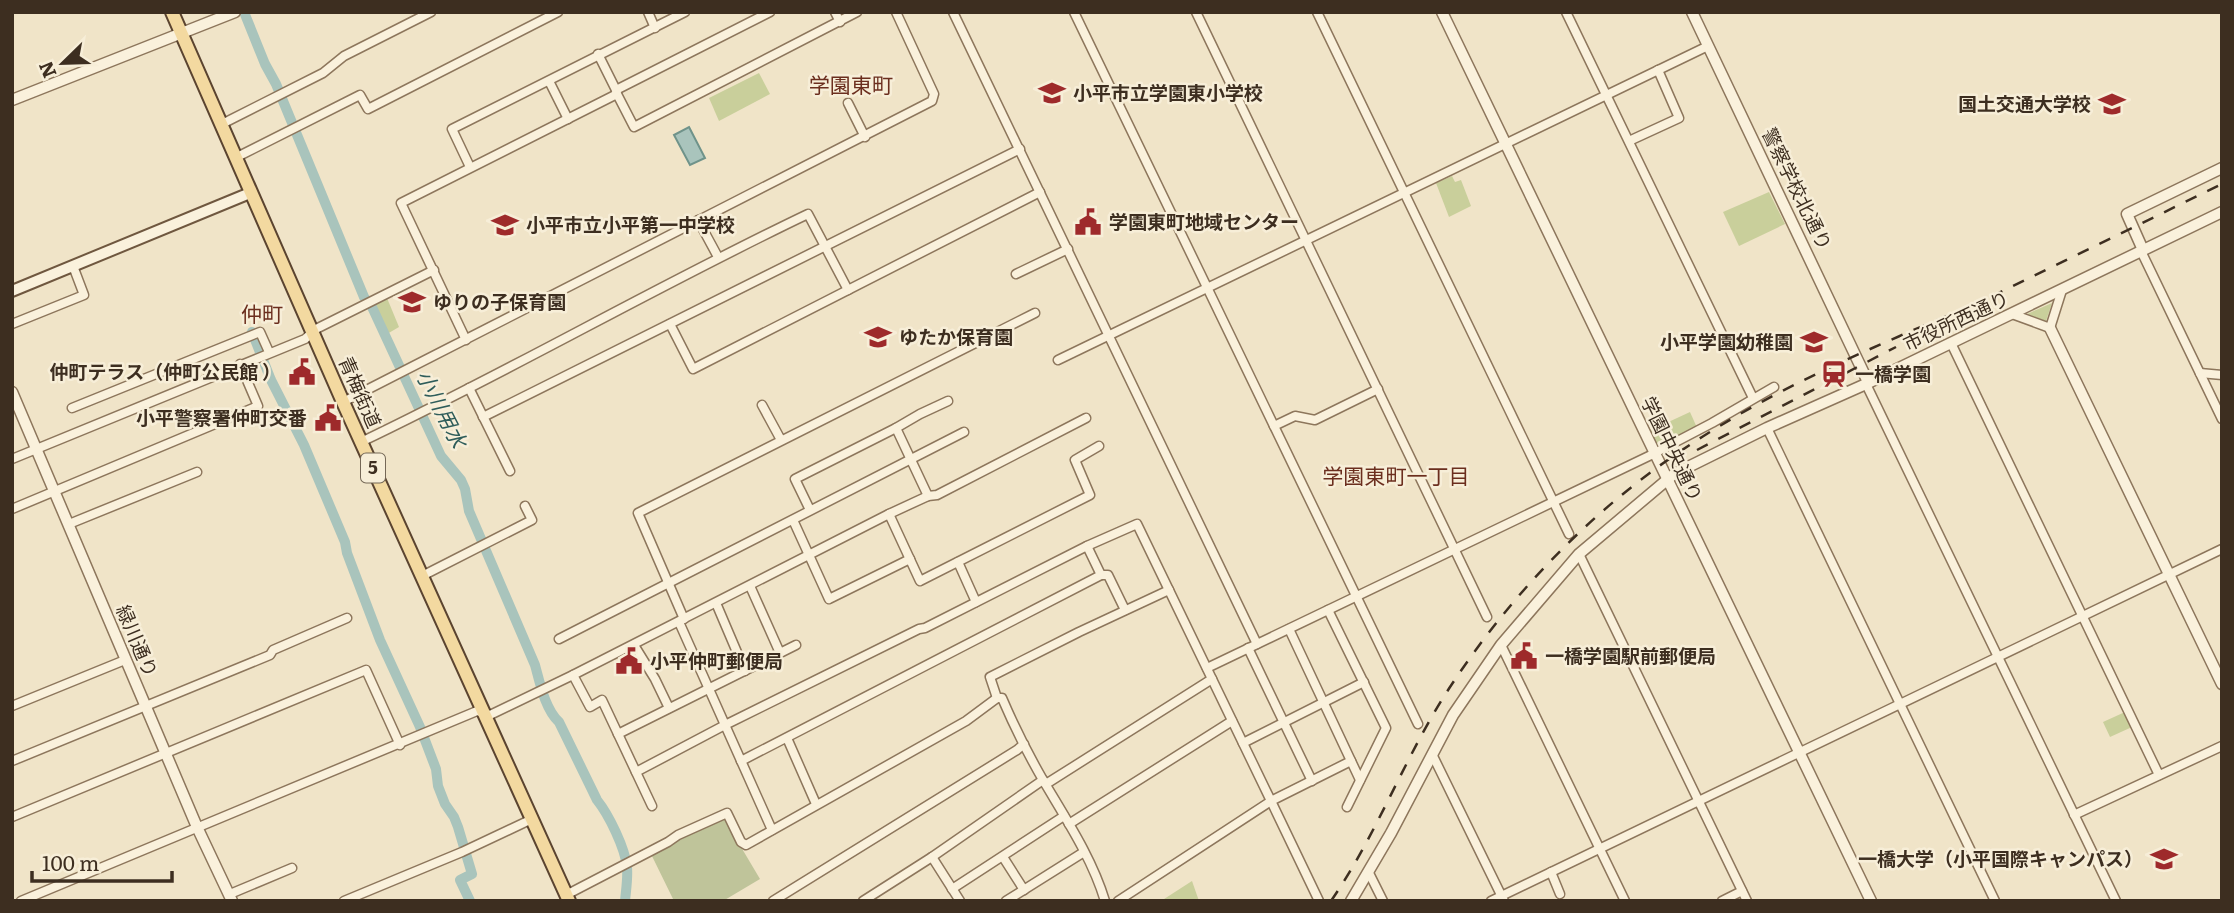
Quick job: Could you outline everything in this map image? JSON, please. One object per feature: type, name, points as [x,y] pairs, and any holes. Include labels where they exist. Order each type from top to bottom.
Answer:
[{"type":"main road","name":"青梅街道","points":[[172,12],[312,333],[568,898]]},
{"type":"main road","points":[[12,290],[250,193]]},
{"type":"street","points":[[12,100],[235,12]]},
{"type":"street","points":[[220,125],[323,73],[344,56],[431,12]]},
{"type":"street","points":[[235,158],[360,95],[368,109],[558,12]]},
{"type":"street","points":[[648,12],[655,28]]},
{"type":"street","points":[[470,167],[452,129],[685,12]]},
{"type":"street","points":[[466,340],[401,203],[770,12]]},
{"type":"street","points":[[835,12],[840,22]]},
{"type":"street","points":[[598,54],[634,127],[858,12]]},
{"type":"street","points":[[343,402],[932,101],[934,94],[895,12]]},
{"type":"street","points":[[954,12],[1257,644]]},
{"type":"street","points":[[1074,12],[1418,724]]},
{"type":"street","points":[[1196,12],[1487,617]]},
{"type":"street","points":[[1317,12],[1569,534]]},
{"type":"street","name":"学園中央通り","points":[[1442,12],[1871,901]]},
{"type":"street","points":[[1566,12],[1753,398]]},
{"type":"street","name":"警察学校北通り","points":[[1692,12],[1867,383]]},
{"type":"street","points":[[1058,360],[1708,46]]},
{"type":"street","points":[[1629,141],[1679,118],[1658,70]]},
{"type":"street","points":[[550,81],[568,118]]},
{"type":"street","points":[[848,103],[865,137]]},
{"type":"street","points":[[483,417],[1020,149]]},
{"type":"street","points":[[2222,168],[2127,214],[2222,419]]},
{"type":"street","points":[[670,324],[693,369],[1040,192]]},
{"type":"street","name":"市役所西通り","points":[[1351,901],[1369,873],[1453,715],[1502,645],[1579,554],[1674,474],[2222,212]]},
{"type":"street","points":[[361,442],[621,310],[718,257],[808,214],[848,290]]},
{"type":"street","points":[[698,220],[718,257]]},
{"type":"street","points":[[1016,274],[1068,249]]},
{"type":"street","points":[[12,324],[84,295],[73,266]]},
{"type":"street","points":[[12,459],[305,339],[317,329],[434,270]]},
{"type":"street","points":[[2062,290],[2050,328],[2222,684]]},
{"type":"street","points":[[772,830],[709,689],[669,584],[638,513],[1035,313]]},
{"type":"street","points":[[2012,314],[2050,328]]},
{"type":"street","points":[[72,408],[260,332],[268,353]]},
{"type":"street","points":[[1951,343],[2159,775]]},
{"type":"street","points":[[12,509],[258,406],[240,364]]},
{"type":"street","points":[[2200,373],[2222,374]]},
{"type":"street","points":[[1867,383],[2116,901]]},
{"type":"street","points":[[1207,668],[1554,502],[1712,423],[1774,387]]},
{"type":"street","points":[[469,388],[510,471]]},
{"type":"street","points":[[1274,426],[1295,416],[1315,420],[1378,389]]},
{"type":"street","name":"緑川通り","points":[[12,392],[17,418],[37,449],[165,753],[231,898]]},
{"type":"street","points":[[810,510],[795,479],[948,401]]},
{"type":"street","points":[[762,405],[781,440]]},
{"type":"street","points":[[21,901],[477,711],[490,715],[573,676],[890,514],[937,495],[1086,418]]},
{"type":"street","points":[[896,428],[929,496]]},
{"type":"street","points":[[1767,428],[1995,901]]},
{"type":"street","points":[[559,639],[964,432]]},
{"type":"street","points":[[890,514],[920,581],[1090,495],[1075,460],[1100,446]]},
{"type":"street","points":[[69,524],[197,472]]},
{"type":"street","points":[[422,576],[532,520],[525,506]]},
{"type":"street","points":[[793,520],[829,599],[910,559]]},
{"type":"street","points":[[636,772],[725,725],[1087,546],[1137,524],[1320,901]]},
{"type":"street","points":[[1087,546],[1101,575]]},
{"type":"street","points":[[1491,901],[1503,898],[1550,872],[2222,549]]},
{"type":"street","points":[[1579,554],[1747,901]]},
{"type":"street","points":[[958,562],[976,602]]},
{"type":"street","points":[[741,761],[1101,575],[1108,575],[1125,610]]},
{"type":"street","points":[[750,586],[780,653]]},
{"type":"street","points":[[997,698],[990,677],[1169,590]]},
{"type":"street","points":[[716,603],[745,671]]},
{"type":"street","points":[[1328,610],[1386,728],[1347,807]]},
{"type":"street","points":[[12,761],[270,655],[272,650],[347,618]]},
{"type":"street","points":[[1289,629],[1360,780]]},
{"type":"street","points":[[634,645],[669,708]]},
{"type":"street","points":[[618,734],[796,645]]},
{"type":"street","points":[[1502,645],[1625,901]]},
{"type":"street","points":[[1248,648],[1312,781]]},
{"type":"street","points":[[12,706],[125,660]]},
{"type":"street","points":[[12,817],[366,670],[400,745]]},
{"type":"street","points":[[573,676],[590,707],[602,700],[652,806]]},
{"type":"street","points":[[863,901],[1044,782],[1212,679]]},
{"type":"street","points":[[1243,743],[1364,682]]},
{"type":"street","points":[[568,898],[678,835],[727,813],[741,842],[746,845],[966,721],[997,698],[1002,698],[1044,782],[1100,883],[1105,901]]},
{"type":"street","points":[[1069,824],[1232,721]]},
{"type":"street","points":[[787,738],[816,804]]},
{"type":"street","points":[[773,901],[1024,744]]},
{"type":"street","points":[[2074,815],[2222,746]]},
{"type":"street","points":[[1432,754],[1503,898]]},
{"type":"street","points":[[1118,901],[1271,801],[1351,761]]},
{"type":"street","points":[[952,889],[1064,816]]},
{"type":"street","points":[[344,901],[532,819]]},
{"type":"street","points":[[1006,901],[1084,852]]},
{"type":"street","points":[[932,857],[960,901]]},
{"type":"street","points":[[1003,857],[1024,890]]},
{"type":"street","points":[[231,898],[292,868]]},
{"type":"street","points":[[1550,872],[1560,894]]},
{"type":"street","points":[[1369,873],[1382,901]]},
{"type":"street","points":[[1722,901],[1742,891]]},
{"type":"green space","points":[[759,73],[770,94],[719,121],[709,98]]},
{"type":"green space","points":[[1452,176],[1455,182],[1461,180],[1471,206],[1449,217],[1436,183]]},
{"type":"green space","points":[[1769,192],[1785,224],[1739,246],[1723,212]]},
{"type":"green space","points":[[387,298],[399,327],[387,334],[374,304]]},
{"type":"green space","points":[[2052,303],[2046,321],[2027,314]]},
{"type":"green space","points":[[1690,412],[1698,430],[1658,450],[1649,431]]},
{"type":"green space","points":[[2125,712],[2132,727],[2110,737],[2103,722]]},
{"type":"green space","points":[[725,815],[760,879],[723,901],[674,901],[651,854]]},
{"type":"green space","points":[[1192,881],[1199,901],[1161,901]]},
{"type":"water","points":[[689,127],[705,158],[690,165],[674,135]]},
{"type":"waterway","name":"小川用水","points":[[244,12],[364,297],[372,307],[441,456],[465,489],[469,511],[535,665],[547,703],[620,841],[627,867],[625,901]]},
{"type":"waterway","points":[[252,332],[271,380],[304,445],[345,542],[380,640],[420,727],[436,769],[438,786],[458,827],[472,874],[460,880],[470,901]]},
{"type":"railway","points":[[1970,307],[2222,184]]},
{"type":"railway","points":[[1331,901],[1348,875],[1420,737],[1452,684],[1477,648],[1533,579],[1596,517],[1665,462],[1768,398],[1836,364],[1977,303]]},
{"type":"railway","points":[[1697,450],[1896,347]]},
{"type":"place","name":"小平市立学園東小学校","points":[[1052,93]]},
{"type":"place","name":"国土交通大学校","points":[[2112,104]]},
{"type":"place","name":"学園東町地域センター","points":[[1088,222]]},
{"type":"place","name":"小平市立小平第一中学校","points":[[505,225]]},
{"type":"place","name":"ゆりの子保育園","points":[[412,302]]},
{"type":"place","name":"ゆたか保育園","points":[[878,337]]},
{"type":"place","name":"小平学園幼稚園","points":[[1814,342]]},
{"type":"place","name":"仲町テラス（仲町公民館 ）","points":[[302,372]]},
{"type":"place","name":"一橋学園","points":[[1834,374]]},
{"type":"place","name":"小平警察署仲町交番","points":[[328,418]]},
{"type":"place","name":"一橋学園駅前郵便局","points":[[1524,656]]},
{"type":"place","name":"小平仲町郵便局","points":[[629,661]]},
{"type":"place","name":"一橋大学（小平国際キャンパス）","points":[[2164,859]]},
{"type":"district","name":"学園東町","points":[[851,86]]},
{"type":"district","name":"仲町","points":[[262,315]]},
{"type":"district","name":"学園東町一丁目","points":[[1396,477]]}]
